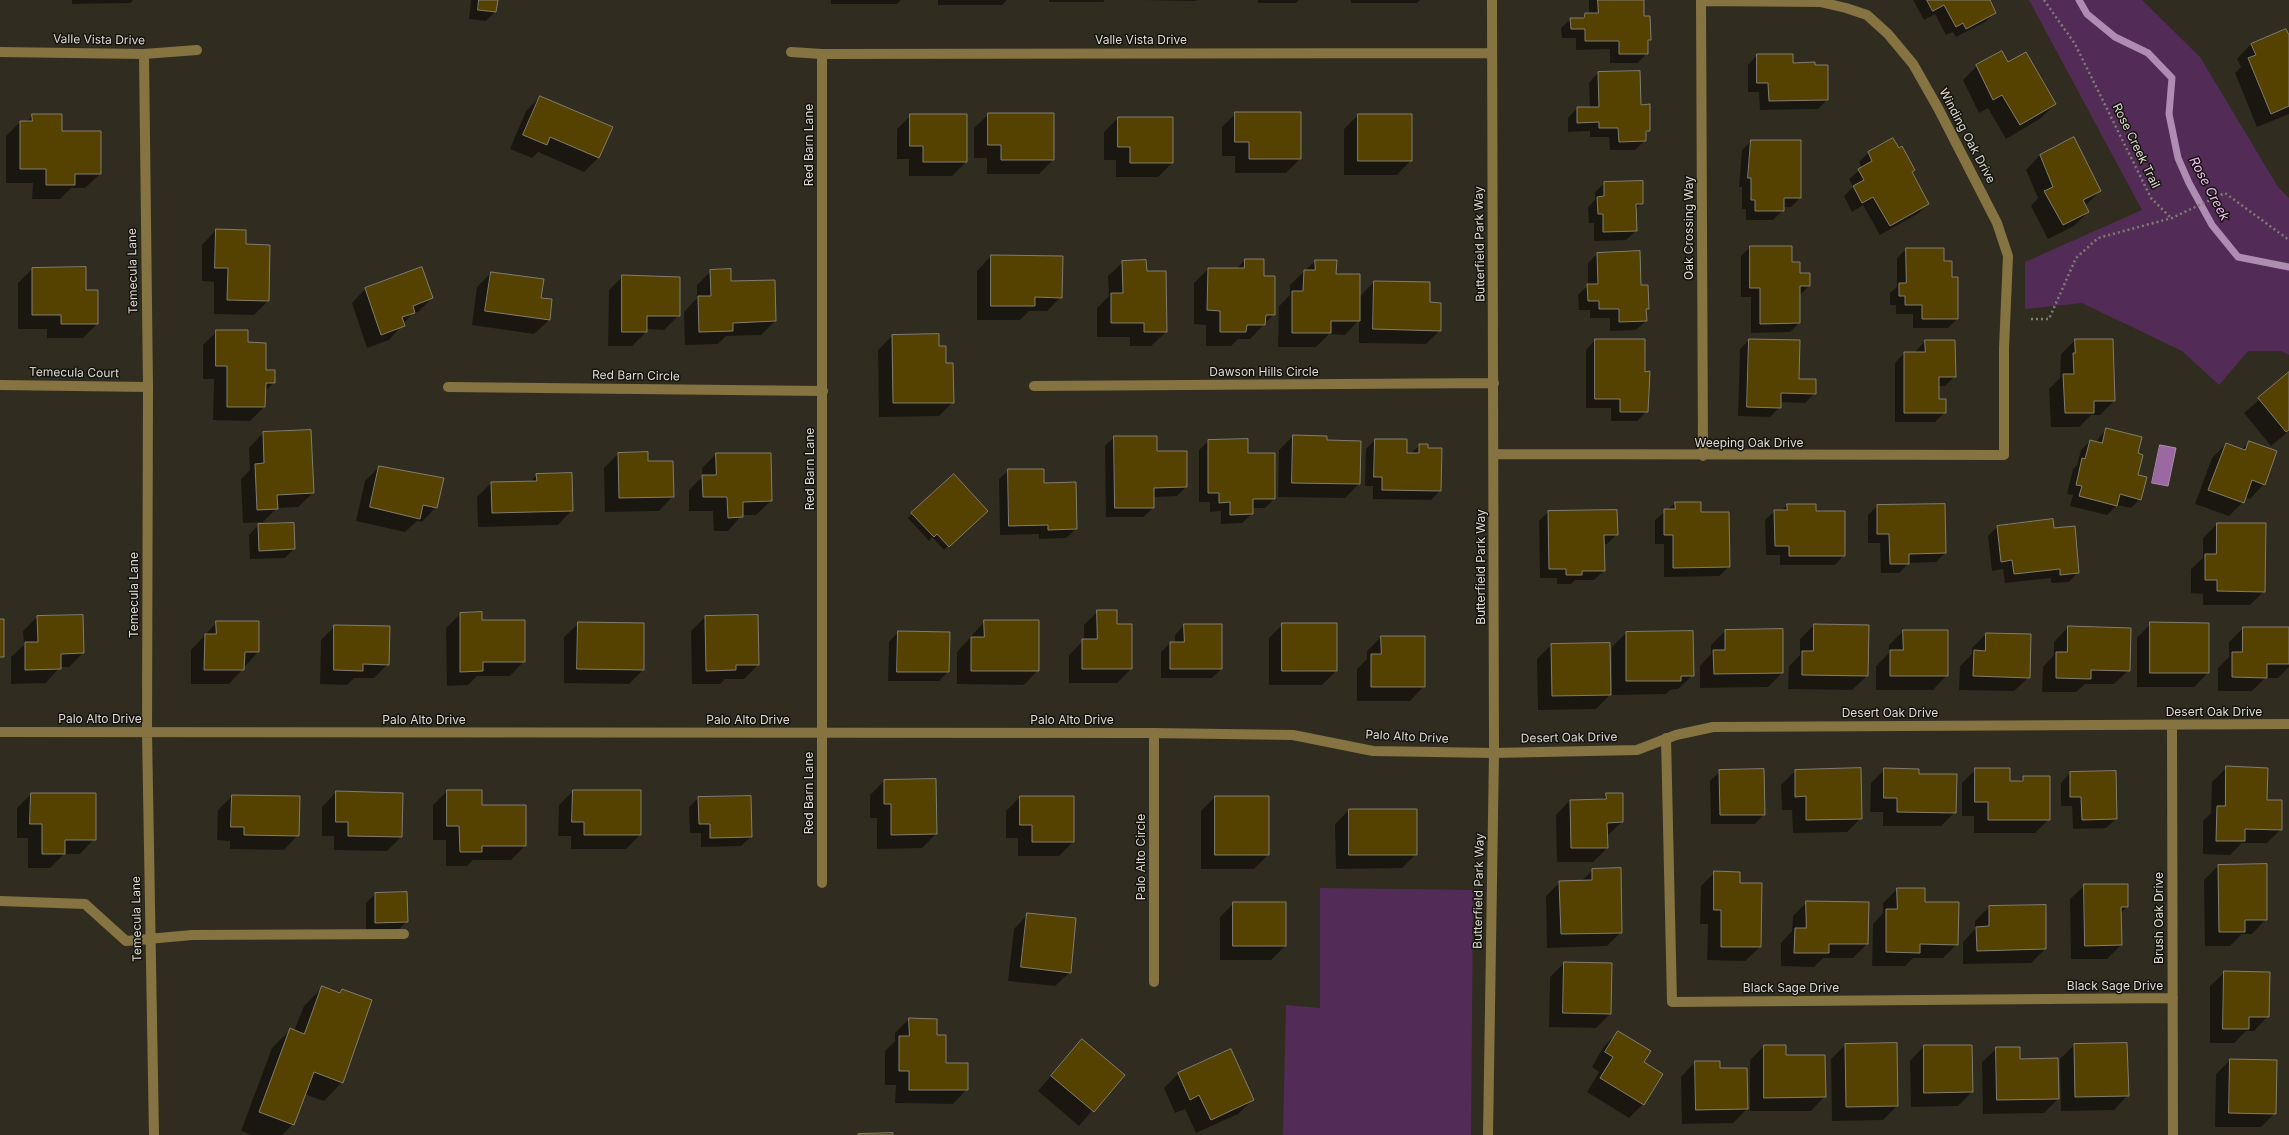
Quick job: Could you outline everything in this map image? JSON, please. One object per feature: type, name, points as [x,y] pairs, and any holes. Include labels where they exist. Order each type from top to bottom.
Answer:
[{"type":"street","name":"Butterfield Park Way","points":[[1488,1135],[1494,753],[1494,383],[1490,53],[1492,0]]},
{"type":"street","name":"Winding Oak Drive","points":[[1700,1],[1812,2],[1846,8],[1867,15],[1888,34],[1913,64],[1938,108],[1997,223],[2008,256],[2004,348],[2004,455]]},
{"type":"street","name":"Oak Crossing Way","points":[[1700,1],[1703,456]]},
{"type":"street","name":"Valle Vista Drive","points":[[0,52],[144,54],[197,50]]},
{"type":"street","name":"Valle Vista Drive","points":[[791,52],[822,54],[1490,53]]},
{"type":"street","name":"Temecula Lane","points":[[144,54],[148,387],[147,732],[154,1135]]},
{"type":"street","name":"Red Barn Lane","points":[[822,54],[822,883]]},
{"type":"street","name":"Dawson Hills Circle","points":[[1034,386],[1494,383]]},
{"type":"street","name":"Temecula Court","points":[[0,385],[148,387]]},
{"type":"street","name":"Red Barn Circle","points":[[448,387],[822,391]]},
{"type":"street","name":"Weeping Oak Drive","points":[[1494,454],[1703,456],[2004,455]]},
{"type":"street","name":"Desert Oak Drive","points":[[1494,753],[1637,750],[1666,738],[1713,727],[2289,724]]},
{"type":"street","name":"Brush Oak Drive","points":[[2172,725],[2173,1135]]},
{"type":"street","name":"Palo Alto Drive","points":[[0,732],[1154,733],[1293,735],[1373,750],[1494,753]]},
{"type":"street","name":"Palo Alto Circle","points":[[1154,733],[1154,982]]},
{"type":"street","name":"Black Sage Drive","points":[[1666,738],[1672,1002],[2173,998]]},
{"type":"street","points":[[0,901],[84,904],[126,941],[192,935],[404,934]]},
{"type":"path","name":"Rose Creek Trail","points":[[2044,0],[2075,44],[2151,198],[2172,218]]},
{"type":"path","points":[[2031,319],[2049,319],[2076,258],[2098,238],[2172,218],[2224,193],[2289,240]]},
{"type":"shaded area","points":[[2029,0],[2142,0],[2200,57],[2278,187],[2289,198],[2289,355],[2281,351],[2248,351],[2219,385],[2182,351],[2082,303],[2025,309],[2025,262],[2142,210]]},
{"type":"shaded area","points":[[2160,445],[2176,448],[2168,486],[2152,483]]},
{"type":"shaded area","points":[[1320,888],[1473,890],[1471,1135],[1283,1135],[1286,1005],[1320,1008]]},
{"type":"building","points":[[479,0],[498,0],[496,12],[478,10]]},
{"type":"building","points":[[1598,0],[1644,0],[1644,16],[1650,16],[1651,40],[1648,40],[1648,54],[1619,54],[1619,41],[1585,41],[1585,29],[1571,29],[1570,18],[1584,18],[1585,13],[1598,13]]},
{"type":"building","points":[[1927,0],[1990,0],[1996,13],[1966,29],[1963,23],[1956,27],[1944,5],[1933,11]]},
{"type":"building","points":[[2286,29],[2289,35],[2289,106],[2271,114],[2248,58],[2256,55],[2251,44]]},
{"type":"building","points":[[2002,51],[2008,62],[2026,52],[2056,104],[2020,125],[2002,95],[1993,100],[1976,65]]},
{"type":"building","points":[[1757,54],[1793,54],[1793,63],[1815,62],[1815,65],[1828,65],[1828,100],[1769,101],[1768,83],[1757,83]]},
{"type":"building","points":[[1640,71],[1641,105],[1650,104],[1650,131],[1646,131],[1646,141],[1619,142],[1618,128],[1599,128],[1599,122],[1577,123],[1577,107],[1599,107],[1598,72]]},
{"type":"building","points":[[540,96],[613,127],[599,158],[550,137],[547,145],[523,135]]},
{"type":"building","points":[[1235,112],[1301,112],[1301,159],[1249,159],[1249,142],[1235,142]]},
{"type":"building","points":[[988,113],[1054,113],[1054,160],[1001,160],[1001,145],[988,145]]},
{"type":"building","points":[[32,114],[62,114],[62,131],[101,131],[101,174],[75,174],[75,185],[46,185],[46,169],[20,169],[20,121],[32,121]]},
{"type":"building","points":[[910,114],[967,114],[967,162],[923,162],[923,146],[910,146]]},
{"type":"building","points":[[1358,114],[1412,114],[1412,161],[1358,161]]},
{"type":"building","points":[[1118,117],[1173,117],[1173,163],[1130,163],[1130,147],[1118,147]]},
{"type":"building","points":[[2074,137],[2101,191],[2083,200],[2089,212],[2063,225],[2044,191],[2053,187],[2040,155]]},
{"type":"building","points":[[1893,138],[1899,148],[1902,146],[1915,170],[1912,172],[1929,204],[1890,226],[1873,197],[1862,203],[1853,186],[1864,180],[1858,169],[1872,161],[1868,152]]},
{"type":"building","points":[[1751,140],[1801,140],[1801,198],[1784,198],[1784,211],[1755,211],[1755,200],[1751,200],[1751,178],[1748,178]]},
{"type":"building","points":[[1643,181],[1643,204],[1636,204],[1637,231],[1603,232],[1603,214],[1598,214],[1597,197],[1604,196],[1604,182]]},
{"type":"building","points":[[216,229],[246,230],[246,244],[270,245],[269,301],[227,300],[228,268],[215,268]]},
{"type":"building","points":[[1750,246],[1792,246],[1792,262],[1800,262],[1800,273],[1810,273],[1810,286],[1800,286],[1800,323],[1760,324],[1760,288],[1750,288]]},
{"type":"building","points":[[1906,248],[1944,248],[1944,261],[1952,261],[1952,277],[1958,277],[1958,319],[1922,319],[1922,305],[1905,305],[1905,296],[1899,296],[1899,283],[1906,283]]},
{"type":"building","points":[[1640,251],[1641,285],[1648,285],[1649,309],[1646,309],[1647,321],[1619,322],[1619,309],[1599,309],[1599,301],[1588,301],[1587,284],[1598,284],[1597,253]]},
{"type":"building","points":[[991,255],[1063,256],[1062,298],[1035,297],[1035,306],[991,306]]},
{"type":"building","points":[[1245,259],[1264,259],[1264,276],[1275,276],[1275,315],[1266,315],[1265,325],[1247,325],[1246,332],[1220,332],[1220,311],[1207,310],[1208,268],[1244,268]]},
{"type":"building","points":[[1146,260],[1147,271],[1166,271],[1167,332],[1144,332],[1144,323],[1111,323],[1111,293],[1123,293],[1122,261]]},
{"type":"building","points":[[1315,260],[1337,260],[1336,274],[1360,274],[1360,321],[1331,321],[1331,333],[1292,333],[1292,291],[1303,291],[1304,270],[1315,270]]},
{"type":"building","points":[[86,267],[86,290],[98,290],[98,324],[61,324],[61,315],[32,315],[32,268]]},
{"type":"building","points":[[422,267],[433,298],[413,306],[415,313],[402,317],[405,326],[381,335],[365,288]]},
{"type":"building","points":[[731,269],[731,281],[775,280],[776,321],[733,323],[733,331],[699,332],[698,296],[711,296],[710,270]]},
{"type":"building","points":[[491,272],[544,279],[541,298],[552,299],[550,320],[485,311]]},
{"type":"building","points":[[622,275],[680,277],[680,316],[647,316],[647,332],[622,332]]},
{"type":"building","points":[[1374,281],[1430,282],[1430,302],[1441,303],[1441,331],[1373,329]]},
{"type":"building","points":[[216,330],[248,330],[248,342],[266,343],[266,370],[275,370],[275,383],[266,383],[265,407],[227,407],[227,366],[216,366]]},
{"type":"building","points":[[939,334],[939,346],[946,346],[946,363],[953,363],[954,403],[893,403],[892,335]]},
{"type":"building","points":[[1595,339],[1645,339],[1645,372],[1650,371],[1648,412],[1620,412],[1620,399],[1595,399]]},
{"type":"building","points":[[1749,339],[1800,340],[1799,379],[1816,379],[1816,394],[1781,393],[1781,408],[1747,407]]},
{"type":"building","points":[[2075,339],[2113,339],[2115,401],[2094,401],[2094,413],[2065,413],[2063,374],[2074,374],[2073,353],[2075,353]]},
{"type":"building","points":[[1925,340],[1955,340],[1956,377],[1939,377],[1939,399],[1946,399],[1946,413],[1904,413],[1904,352],[1925,352]]},
{"type":"building","points":[[2289,372],[2289,430],[2286,432],[2258,398]]},
{"type":"building","points":[[2106,428],[2142,437],[2138,453],[2143,455],[2138,475],[2147,477],[2141,500],[2120,494],[2117,506],[2079,496],[2082,486],[2076,485],[2082,458],[2085,459],[2090,440],[2102,443]]},
{"type":"building","points":[[311,430],[314,493],[277,495],[278,509],[257,510],[255,464],[264,463],[263,432]]},
{"type":"building","points":[[1293,435],[1327,436],[1327,440],[1361,441],[1360,484],[1292,483]]},
{"type":"building","points":[[1114,436],[1157,436],[1157,451],[1187,451],[1187,487],[1154,488],[1154,508],[1115,508]]},
{"type":"building","points":[[1248,439],[1248,453],[1275,453],[1275,499],[1253,499],[1253,514],[1230,515],[1230,502],[1219,503],[1219,493],[1208,493],[1208,440]]},
{"type":"building","points":[[1375,439],[1407,439],[1407,453],[1419,453],[1419,444],[1428,444],[1428,448],[1442,448],[1441,491],[1382,490],[1382,477],[1374,477]]},
{"type":"building","points":[[2249,441],[2277,451],[2265,485],[2252,480],[2244,503],[2208,490],[2226,443],[2245,450]]},
{"type":"building","points":[[648,452],[648,461],[673,461],[674,497],[619,498],[618,453]]},
{"type":"building","points":[[716,453],[771,453],[772,501],[743,502],[743,517],[728,518],[727,497],[703,497],[702,475],[716,475]]},
{"type":"building","points":[[379,466],[444,478],[437,508],[423,505],[420,519],[370,507]]},
{"type":"building","points":[[1008,469],[1044,469],[1044,483],[1076,482],[1077,529],[1048,530],[1048,525],[1009,526]]},
{"type":"building","points":[[572,473],[573,511],[492,513],[491,482],[537,481],[536,474]]},
{"type":"building","points":[[954,474],[988,511],[949,547],[937,534],[934,537],[911,513]]},
{"type":"building","points":[[1675,502],[1701,502],[1701,512],[1729,512],[1730,567],[1673,568],[1673,535],[1664,535],[1664,509],[1675,509]]},
{"type":"building","points":[[1787,504],[1816,504],[1816,511],[1845,511],[1845,556],[1789,556],[1789,546],[1775,546],[1774,510],[1787,510]]},
{"type":"building","points":[[1945,504],[1946,553],[1909,554],[1909,564],[1890,564],[1889,534],[1877,534],[1877,505]]},
{"type":"building","points":[[1617,510],[1618,535],[1604,535],[1605,571],[1582,571],[1582,575],[1566,575],[1566,569],[1549,569],[1548,511]]},
{"type":"building","points":[[2053,519],[2054,528],[2075,526],[2079,573],[2060,575],[2060,569],[2014,574],[2012,560],[2001,562],[1997,526]]},
{"type":"building","points":[[294,523],[295,549],[259,551],[258,524]]},
{"type":"building","points":[[2217,523],[2266,523],[2265,592],[2217,591],[2217,580],[2205,580],[2205,554],[2216,554]]},
{"type":"building","points":[[1097,610],[1117,610],[1117,624],[1132,624],[1132,669],[1082,669],[1082,639],[1097,639]]},
{"type":"building","points":[[482,612],[482,620],[525,620],[525,662],[483,662],[483,671],[460,672],[460,613]]},
{"type":"building","points":[[83,615],[84,653],[61,654],[61,669],[25,670],[25,642],[38,642],[37,616]]},
{"type":"building","points":[[758,615],[759,665],[736,665],[736,670],[706,671],[705,616]]},
{"type":"building","points":[[0,619],[4,619],[4,657],[0,657]]},
{"type":"building","points":[[984,620],[1039,620],[1039,671],[971,671],[971,637],[984,637]]},
{"type":"building","points":[[216,621],[259,621],[259,652],[245,652],[244,670],[204,670],[205,634],[216,634]]},
{"type":"building","points":[[578,622],[644,623],[644,670],[577,669]]},
{"type":"building","points":[[2150,622],[2209,623],[2209,673],[2150,673]]},
{"type":"building","points":[[1282,623],[1337,623],[1337,671],[1282,671]]},
{"type":"building","points":[[1184,624],[1222,624],[1222,669],[1170,669],[1170,642],[1184,642]]},
{"type":"building","points":[[1814,624],[1869,625],[1868,676],[1802,675],[1802,651],[1813,651]]},
{"type":"building","points":[[334,625],[390,626],[389,665],[363,664],[363,671],[334,670]]},
{"type":"building","points":[[2068,626],[2131,628],[2130,671],[2091,670],[2091,679],[2056,678],[2056,652],[2067,652]]},
{"type":"building","points":[[2243,627],[2289,627],[2289,664],[2267,664],[2267,678],[2232,677],[2232,652],[2242,652]]},
{"type":"building","points":[[1783,629],[1783,673],[1714,674],[1713,650],[1725,650],[1725,630]]},
{"type":"building","points":[[1903,630],[1948,630],[1948,676],[1890,676],[1890,650],[1903,650]]},
{"type":"building","points":[[898,631],[950,632],[949,672],[897,672]]},
{"type":"building","points":[[1693,631],[1694,676],[1681,676],[1681,681],[1626,681],[1626,632]]},
{"type":"building","points":[[1986,633],[2031,634],[2030,678],[1973,676],[1974,650],[1985,651]]},
{"type":"building","points":[[1381,636],[1425,636],[1425,687],[1371,687],[1371,654],[1381,654]]},
{"type":"building","points":[[1610,643],[1611,695],[1552,696],[1551,644]]},
{"type":"building","points":[[2226,766],[2268,768],[2267,800],[2282,800],[2282,830],[2245,829],[2245,841],[2216,841],[2217,806],[2225,806]]},
{"type":"building","points":[[1861,768],[1862,819],[1806,820],[1806,796],[1795,797],[1795,770]]},
{"type":"building","points":[[1884,768],[1919,769],[1919,774],[1957,774],[1956,813],[1897,812],[1897,798],[1884,798]]},
{"type":"building","points":[[1975,768],[2010,768],[2010,781],[2023,781],[2023,776],[2050,776],[2050,820],[1988,820],[1988,802],[1975,802]]},
{"type":"building","points":[[1764,769],[1765,815],[1720,815],[1719,770]]},
{"type":"building","points":[[2116,771],[2117,819],[2082,820],[2081,797],[2070,797],[2070,772]]},
{"type":"building","points":[[936,779],[937,834],[891,835],[891,804],[884,804],[884,780]]},
{"type":"building","points":[[447,790],[482,790],[482,805],[526,805],[526,846],[482,846],[482,852],[460,852],[459,826],[447,826]]},
{"type":"building","points":[[573,790],[641,790],[641,835],[584,835],[584,822],[572,822]]},
{"type":"building","points":[[336,791],[403,793],[402,837],[348,836],[348,822],[336,822]]},
{"type":"building","points":[[31,793],[96,793],[96,840],[65,840],[65,854],[42,854],[42,824],[30,824]]},
{"type":"building","points":[[1606,793],[1623,793],[1623,822],[1607,823],[1608,848],[1571,848],[1570,800],[1606,799]]},
{"type":"building","points":[[232,795],[300,796],[299,836],[244,835],[244,827],[231,827]]},
{"type":"building","points":[[751,796],[752,837],[710,838],[710,824],[699,824],[698,797]]},
{"type":"building","points":[[1020,796],[1074,796],[1074,842],[1032,842],[1032,825],[1020,825]]},
{"type":"building","points":[[1215,796],[1269,796],[1269,855],[1215,855]]},
{"type":"building","points":[[1349,809],[1417,809],[1417,855],[1349,855]]},
{"type":"building","points":[[2267,864],[2267,920],[2245,920],[2245,932],[2219,932],[2218,865]]},
{"type":"building","points":[[1621,868],[1622,933],[1561,934],[1559,881],[1592,880],[1592,869]]},
{"type":"building","points":[[1714,871],[1740,872],[1740,883],[1762,883],[1761,947],[1721,947],[1721,910],[1714,910]]},
{"type":"building","points":[[2084,884],[2128,884],[2128,907],[2121,907],[2122,945],[2085,946]]},
{"type":"building","points":[[1897,888],[1925,888],[1925,902],[1959,902],[1958,945],[1920,944],[1920,953],[1886,952],[1886,909],[1897,909]]},
{"type":"building","points":[[407,892],[408,922],[375,923],[375,893]]},
{"type":"building","points":[[1806,901],[1869,902],[1868,944],[1829,944],[1829,953],[1794,953],[1795,928],[1806,928]]},
{"type":"building","points":[[1233,902],[1286,902],[1286,946],[1233,946]]},
{"type":"building","points":[[2046,905],[2046,949],[1977,951],[1976,927],[1989,926],[1989,906]]},
{"type":"building","points":[[1027,913],[1076,918],[1071,973],[1021,967]]},
{"type":"building","points":[[1564,962],[1612,963],[1611,1014],[1563,1013]]},
{"type":"building","points":[[2224,971],[2270,972],[2269,1017],[2249,1017],[2249,1029],[2223,1029]]},
{"type":"building","points":[[322,986],[340,993],[342,989],[372,1000],[343,1083],[314,1072],[294,1125],[259,1112],[290,1028],[304,1034]]},
{"type":"building","points":[[909,1018],[937,1019],[937,1035],[946,1035],[946,1063],[968,1063],[968,1090],[909,1090],[909,1071],[899,1071],[899,1036],[909,1036]]},
{"type":"building","points":[[1618,1031],[1651,1051],[1644,1062],[1663,1074],[1644,1105],[1600,1078],[1613,1057],[1605,1052]]},
{"type":"building","points":[[1082,1039],[1125,1075],[1094,1112],[1051,1076]]},
{"type":"building","points":[[1897,1043],[1898,1106],[1846,1107],[1845,1044]]},
{"type":"building","points":[[2127,1043],[2129,1096],[2075,1097],[2074,1044]]},
{"type":"building","points":[[1764,1045],[1786,1045],[1786,1055],[1825,1055],[1826,1097],[1764,1098]]},
{"type":"building","points":[[1924,1045],[1972,1045],[1973,1092],[1924,1093]]},
{"type":"building","points":[[1996,1047],[2020,1047],[2020,1059],[2058,1058],[2059,1099],[1997,1100]]},
{"type":"building","points":[[1231,1049],[1254,1100],[1211,1120],[1199,1095],[1190,1100],[1178,1073]]},
{"type":"building","points":[[2230,1059],[2277,1060],[2276,1114],[2229,1113]]},
{"type":"building","points":[[1695,1061],[1720,1061],[1720,1068],[1747,1068],[1748,1109],[1696,1110]]},
{"type":"building","points":[[893,1133],[893,1135],[858,1135],[858,1134]]},
{"type":"waterway","name":"Rose Creek","points":[[2079,0],[2087,14],[2115,37],[2148,53],[2172,78],[2169,114],[2178,158],[2189,183],[2212,225],[2238,257],[2289,267]]}]
